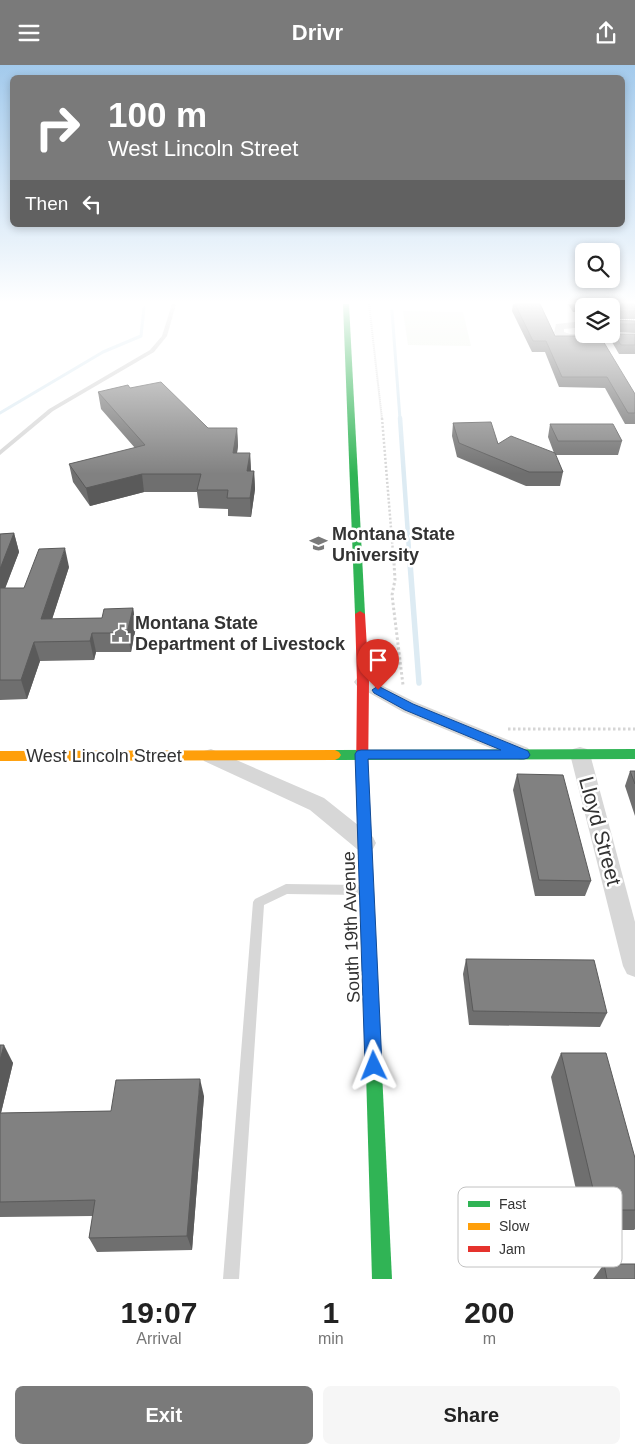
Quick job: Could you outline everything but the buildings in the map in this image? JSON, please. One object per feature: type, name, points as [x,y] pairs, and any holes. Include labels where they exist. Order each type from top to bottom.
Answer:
[{"type":"main road","name":"South 19th Avenue","points":[[349,361],[363,682],[361,754],[382,1279]]},
{"type":"main road","name":"West Lincoln Street","points":[[0,756],[635,754]]},
{"type":"street","name":"West Lincoln Street","points":[[363,682],[409,707],[524,755]]},
{"type":"street","name":"Lloyd Street","points":[[580,754],[635,966]]},
{"type":"street","name":"West Lincoln Street","points":[[208,755],[317,805],[365,843]]},
{"type":"lane","points":[[0,453],[51,410],[135,361]]},
{"type":"lane","points":[[232,1279],[259,902],[286,889],[367,890]]},
{"type":"path","points":[[376,361],[388,468],[395,580],[392,595],[402,683],[406,689]]},
{"type":"path","points":[[502,729],[635,729]]},
{"type":"waterway","points":[[0,413],[88,361]]},
{"type":"waterway","points":[[396,361],[400,419]]},
{"type":"waterway","points":[[400,418],[410,565]]},
{"type":"waterway","points":[[410,563],[419,683]]},
{"type":"traffic: fast","points":[[349,361],[360,614]]},
{"type":"traffic: fast","points":[[335,755],[635,754]]},
{"type":"traffic: fast","points":[[374,1072],[382,1279]]},
{"type":"traffic: slow","points":[[0,756],[335,755]]},
{"type":"traffic: slow","points":[[362,782],[374,1072]]},
{"type":"traffic: jam","points":[[360,614],[363,682],[362,782]]},
{"type":"place","name":"Montana State University","points":[[318,544]]},
{"type":"place","name":"Montana State Department of Livestock","points":[[121,633]]},
{"type":"route","points":[[374,1066],[361,754],[524,755],[409,707],[378,690]]}]
